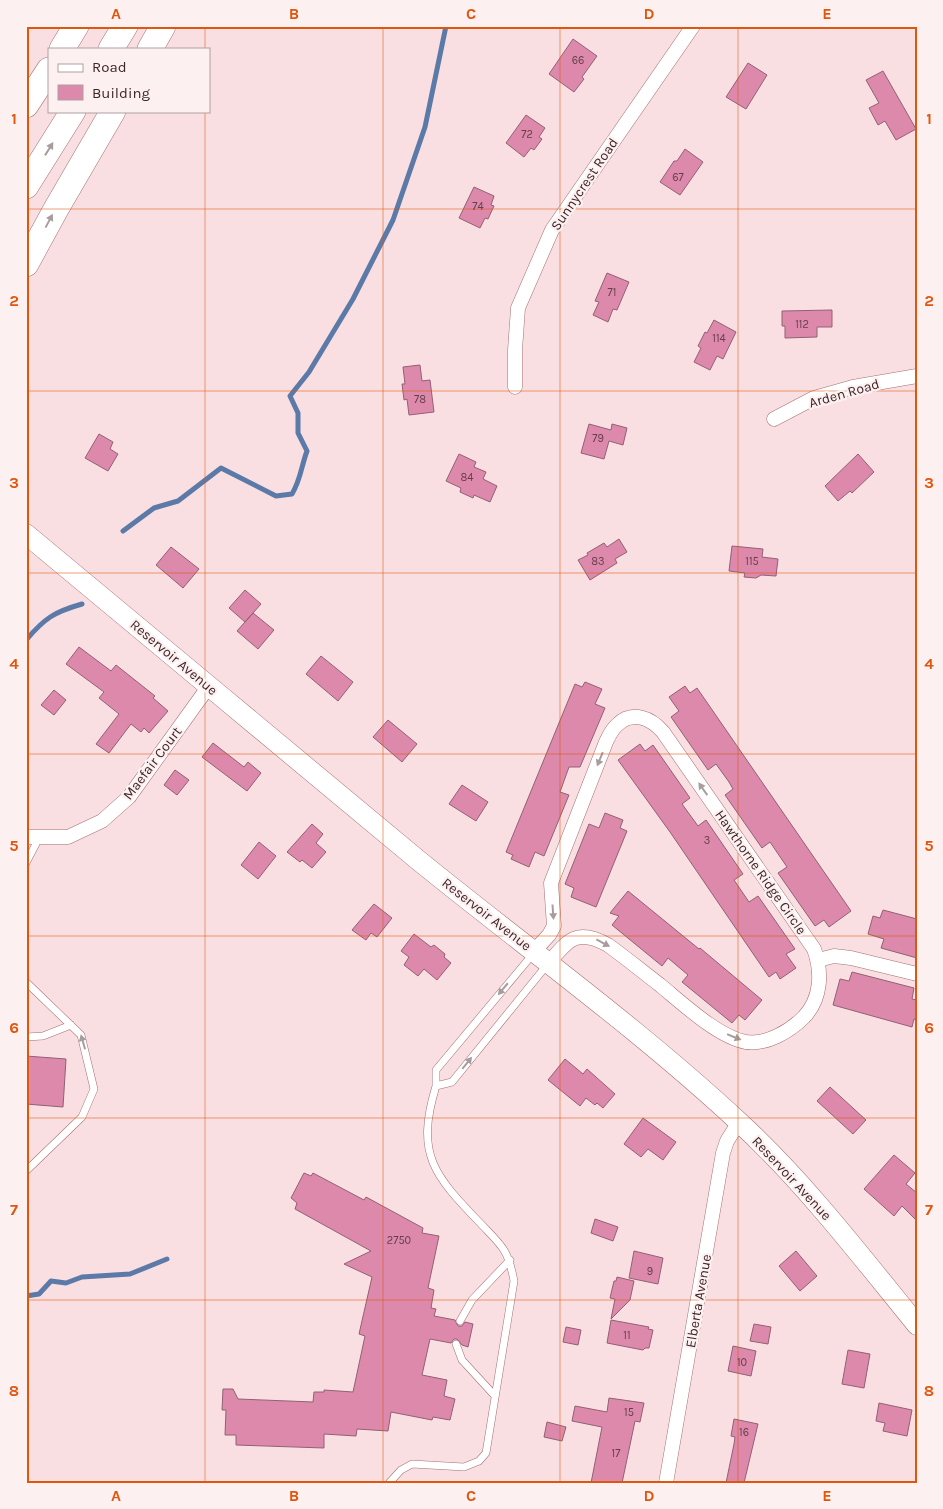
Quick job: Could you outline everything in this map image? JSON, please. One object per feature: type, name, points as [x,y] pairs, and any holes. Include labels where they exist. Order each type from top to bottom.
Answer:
[{"type":"highway","points":[[63,48],[76,26]]},
{"type":"highway","points":[[112,48],[125,26]]},
{"type":"highway","points":[[151,48],[163,26]]},
{"type":"highway","points":[[26,105],[48,72]]},
{"type":"highway","points":[[26,186],[72,112]]},
{"type":"highway","points":[[26,264],[112,112]]},
{"type":"main road","name":"Reservoir Avenue","points":[[26,534],[420,861],[640,1036],[739,1122],[782,1164],[917,1325]]},
{"type":"street","name":"Sunnycrest Road","points":[[515,388],[518,308],[552,230],[693,26]]},
{"type":"street","name":"Arden Road","points":[[774,419],[814,398],[853,387],[917,376]]},
{"type":"street","name":"Maefair Court","points":[[32,838],[68,837],[102,821],[129,797],[209,686]]},
{"type":"street","name":"Hawthorne Ridge Circle","points":[[639,716],[652,721],[663,732],[763,873],[814,949],[818,960],[819,978],[816,998],[807,1014],[784,1032],[764,1041],[754,1042],[737,1039],[712,1026],[599,940],[583,936],[570,940],[542,957],[554,926],[551,883],[606,742],[617,724],[639,716]]},
{"type":"street","points":[[818,960],[834,956],[851,958],[917,974]]},
{"type":"street","name":"Elberta Avenue","points":[[666,1483],[723,1153],[727,1141],[739,1122]]},
{"type":"lane","points":[[26,863],[32,838]]},
{"type":"lane","points":[[388,1483],[401,1470],[412,1464],[464,1467],[479,1461],[486,1453],[514,1281],[510,1260],[503,1247],[450,1192],[437,1172],[428,1149],[426,1130],[428,1110],[436,1086],[436,1070],[542,957]]},
{"type":"lane","points":[[436,1086],[452,1082],[542,957]]},
{"type":"lane","points":[[26,982],[81,1034],[94,1089],[82,1117],[26,1171]]},
{"type":"lane","points":[[26,1037],[43,1036],[71,1025]]},
{"type":"lane","points":[[460,1321],[472,1300],[510,1260]]},
{"type":"lane","points":[[456,1344],[462,1360],[495,1396]]},
{"type":"building","points":[[573,39],[597,56],[574,92],[549,74]]},
{"type":"building","points":[[748,63],[767,75],[746,109],[726,97]]},
{"type":"building","points":[[883,71],[916,129],[896,140],[885,121],[878,125],[869,108],[879,103],[866,80]]},
{"type":"building","points":[[526,115],[545,128],[539,137],[542,139],[534,150],[531,148],[524,157],[506,143]]},
{"type":"building","points":[[685,149],[703,162],[680,195],[660,182],[674,161],[677,161]]},
{"type":"building","points":[[474,187],[494,196],[491,205],[494,206],[488,219],[485,218],[480,228],[459,218]]},
{"type":"building","points":[[607,273],[629,282],[617,310],[613,309],[608,322],[593,315],[599,302],[595,301]]},
{"type":"building","points":[[832,310],[832,327],[817,327],[817,337],[785,338],[785,326],[782,326],[782,311]]},
{"type":"building","points":[[714,320],[736,332],[723,359],[717,356],[710,370],[694,362],[701,348],[698,346]]},
{"type":"building","points":[[420,365],[422,381],[430,380],[434,412],[409,415],[407,399],[404,400],[402,384],[405,384],[403,367]]},
{"type":"building","points":[[589,424],[611,430],[612,424],[627,428],[623,445],[609,441],[604,459],[581,453]]},
{"type":"building","points":[[99,434],[113,442],[110,449],[118,454],[108,471],[85,458]]},
{"type":"building","points":[[459,454],[476,462],[474,467],[486,472],[483,479],[497,486],[490,502],[474,495],[473,498],[460,492],[461,488],[446,481]]},
{"type":"building","points":[[858,454],[874,472],[852,493],[850,491],[838,501],[825,486]]},
{"type":"building","points":[[619,539],[627,552],[615,559],[617,563],[590,580],[578,560],[604,543],[607,547]]},
{"type":"building","points":[[732,546],[763,549],[762,557],[778,559],[776,576],[744,577],[745,573],[729,571]]},
{"type":"building","points":[[171,547],[199,569],[183,588],[156,565]]},
{"type":"building","points":[[245,590],[261,604],[245,622],[229,608]]},
{"type":"building","points":[[253,613],[274,630],[258,649],[237,631]]},
{"type":"building","points":[[79,647],[111,671],[116,665],[155,696],[153,698],[168,711],[149,733],[144,728],[141,732],[131,724],[109,753],[96,744],[119,714],[99,698],[104,692],[66,664]]},
{"type":"building","points":[[321,656],[353,682],[338,701],[306,674]]},
{"type":"building","points":[[585,682],[602,689],[595,704],[605,708],[580,767],[569,767],[560,792],[569,795],[544,856],[535,852],[529,867],[511,859],[513,855],[506,852],[575,684],[582,687]]},
{"type":"building","points":[[685,686],[690,693],[697,688],[851,911],[829,927],[824,920],[815,926],[778,873],[787,867],[770,842],[762,848],[725,795],[733,789],[729,782],[716,764],[708,770],[671,717],[679,711],[669,697]]},
{"type":"building","points":[[54,690],[66,700],[54,715],[41,705]]},
{"type":"building","points":[[388,720],[417,744],[402,762],[373,737]]},
{"type":"building","points":[[213,743],[244,767],[248,762],[261,773],[247,791],[202,757]]},
{"type":"building","points":[[640,744],[645,751],[653,745],[690,798],[682,804],[698,826],[706,820],[743,874],[734,880],[749,902],[758,896],[795,949],[786,954],[796,968],[780,979],[776,972],[769,977],[670,832],[618,760]]},
{"type":"building","points":[[175,770],[189,780],[177,795],[164,785]]},
{"type":"building","points":[[462,785],[488,802],[476,821],[449,804]]},
{"type":"building","points":[[605,813],[623,820],[620,828],[627,831],[596,907],[571,897],[574,888],[565,884],[589,824],[599,828]]},
{"type":"building","points":[[312,824],[323,834],[316,843],[326,852],[312,868],[287,852]]},
{"type":"building","points":[[259,842],[276,856],[258,879],[241,865]]},
{"type":"building","points":[[628,891],[762,1000],[745,1020],[739,1015],[732,1023],[682,982],[688,975],[668,958],[662,966],[612,925],[619,916],[610,913]]},
{"type":"building","points":[[374,904],[392,918],[377,937],[371,933],[366,940],[352,930]]},
{"type":"building","points":[[883,910],[917,919],[917,958],[881,948],[884,939],[868,934],[873,916],[880,918]]},
{"type":"building","points":[[414,934],[431,947],[434,945],[445,954],[444,957],[451,963],[437,980],[424,969],[418,976],[404,965],[409,957],[401,951]]},
{"type":"building","points":[[852,972],[914,988],[912,999],[917,1000],[917,1020],[914,1019],[912,1027],[833,1005],[840,979],[849,981]]},
{"type":"building","points":[[26,1056],[66,1059],[63,1107],[26,1104]]},
{"type":"building","points":[[565,1059],[583,1074],[587,1069],[615,1094],[603,1108],[586,1098],[580,1106],[548,1080]]},
{"type":"building","points":[[830,1087],[866,1120],[853,1134],[817,1101]]},
{"type":"building","points":[[643,1118],[676,1142],[663,1160],[648,1149],[641,1157],[624,1144]]},
{"type":"building","points":[[894,1155],[915,1173],[906,1184],[917,1193],[917,1221],[902,1206],[894,1216],[864,1189]]},
{"type":"building","points":[[304,1173],[311,1176],[313,1173],[364,1200],[366,1197],[423,1228],[422,1233],[439,1236],[428,1288],[434,1290],[431,1308],[436,1309],[434,1316],[455,1320],[458,1326],[462,1326],[465,1322],[473,1324],[468,1347],[462,1345],[457,1339],[454,1339],[451,1343],[430,1339],[422,1375],[447,1380],[444,1396],[455,1399],[450,1420],[433,1417],[432,1420],[391,1412],[388,1431],[357,1429],[356,1436],[324,1434],[324,1448],[236,1445],[236,1435],[225,1435],[226,1410],[222,1410],[223,1389],[233,1389],[238,1399],[313,1402],[314,1392],[324,1392],[324,1390],[353,1392],[365,1336],[359,1334],[372,1277],[344,1264],[371,1251],[295,1209],[297,1203],[291,1198]]},
{"type":"building","points":[[595,1219],[618,1227],[613,1241],[591,1233]]},
{"type":"building","points":[[634,1251],[663,1258],[658,1284],[629,1278]]},
{"type":"building","points":[[796,1251],[817,1276],[800,1291],[779,1266]]},
{"type":"building","points":[[617,1277],[634,1281],[630,1300],[611,1319],[615,1299],[610,1298],[614,1281],[616,1281]]},
{"type":"building","points":[[611,1320],[649,1327],[648,1329],[653,1330],[649,1348],[643,1350],[607,1343]]},
{"type":"building","points":[[754,1324],[771,1327],[768,1344],[750,1341]]},
{"type":"building","points":[[566,1327],[581,1330],[578,1345],[563,1342]]},
{"type":"building","points":[[733,1346],[756,1351],[751,1376],[728,1371]]},
{"type":"building","points":[[848,1350],[870,1354],[864,1388],[842,1384]]},
{"type":"building","points":[[609,1398],[644,1403],[640,1422],[635,1421],[622,1483],[591,1483],[602,1427],[572,1421],[575,1406],[607,1412]]},
{"type":"building","points":[[879,1403],[912,1410],[907,1436],[883,1431],[885,1423],[876,1421]]},
{"type":"building","points":[[734,1419],[758,1424],[744,1483],[726,1483],[735,1437],[731,1436]]},
{"type":"building","points":[[547,1422],[566,1427],[562,1441],[544,1437]]},
{"type":"waterway","points":[[123,531],[154,508],[178,501],[221,468],[276,496],[292,494],[307,451],[298,433],[298,413],[290,396],[309,372],[353,299],[393,220],[425,127],[446,26]]},
{"type":"waterway","points":[[26,640],[39,626],[51,617],[82,604]]},
{"type":"waterway","points":[[26,1296],[39,1294],[51,1281],[66,1283],[82,1277],[130,1274],[167,1259]]}]
